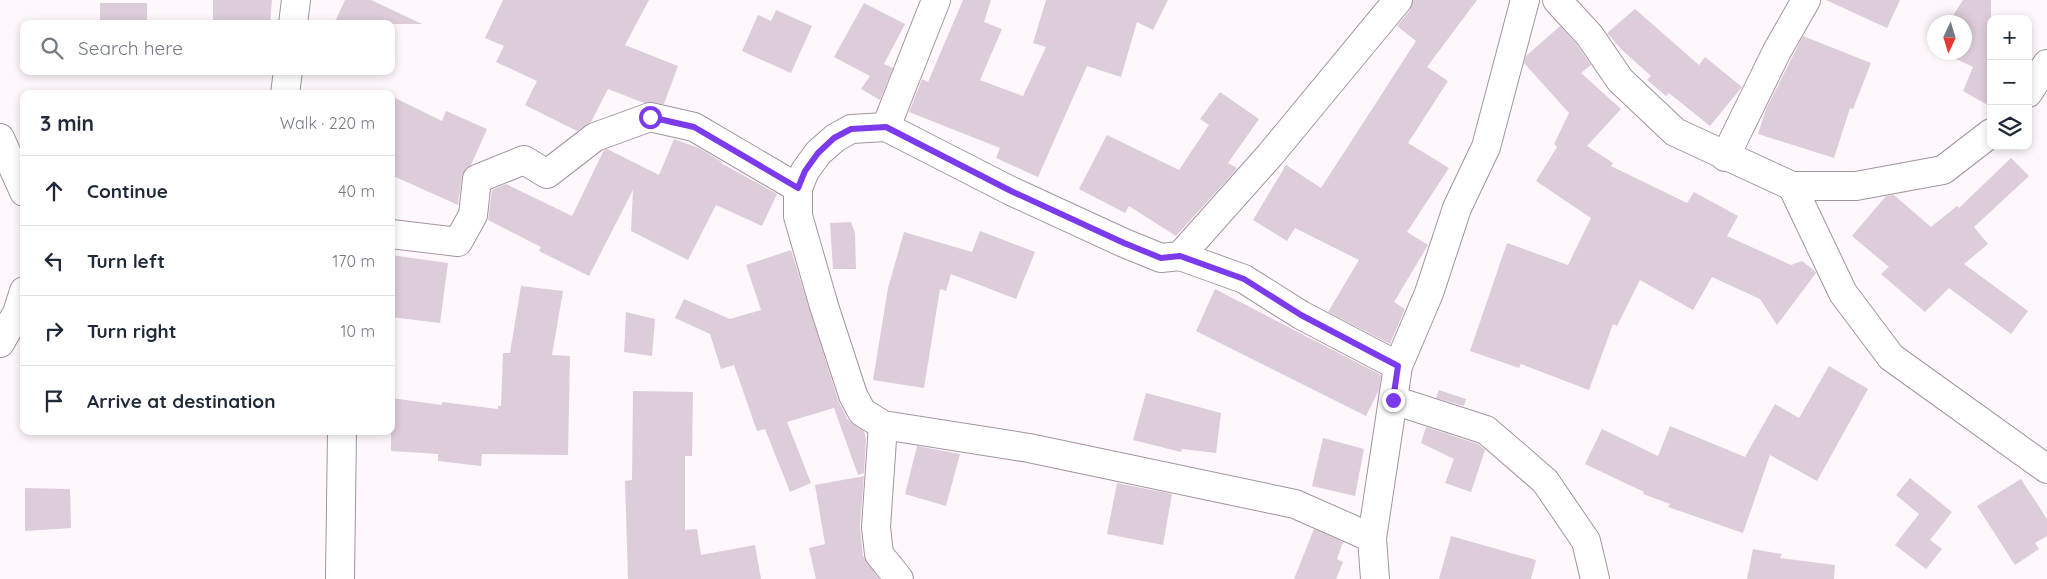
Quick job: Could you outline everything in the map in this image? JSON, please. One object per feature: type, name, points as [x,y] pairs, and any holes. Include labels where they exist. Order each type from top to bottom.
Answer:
[{"type":"street","points":[[294,20],[296,0]]},
{"type":"street","points":[[886,127],[936,0]]},
{"type":"street","points":[[1180,256],[1270,156],[1398,0]]},
{"type":"street","points":[[1375,579],[1372,538],[1398,366],[1429,293],[1456,208],[1486,147],[1525,0]]},
{"type":"street","points":[[1557,0],[1590,36],[1620,80],[1674,132],[1724,157],[1792,186],[1856,186],[1943,170],[1987,136]]},
{"type":"street","points":[[1724,157],[1777,51],[1806,0]]},
{"type":"street","points":[[2032,87],[2047,64]]},
{"type":"street","points":[[286,90],[287,75]]},
{"type":"street","points":[[395,234],[458,242],[473,214],[477,180],[524,160],[547,174],[594,137],[650,117],[694,127],[798,188]]},
{"type":"street","points":[[1372,538],[1295,504],[1029,448],[883,425],[862,412],[853,395],[839,347],[824,306],[798,216],[798,188],[805,171],[818,153],[834,138],[851,129],[886,127],[1011,191],[1124,243],[1161,258],[1180,256],[1244,279],[1301,315],[1398,366]]},
{"type":"street","points":[[0,138],[20,183]]},
{"type":"street","points":[[1792,186],[1843,293],[1891,357],[2047,469]]},
{"type":"street","points":[[0,343],[17,313],[20,304]]},
{"type":"street","points":[[1393,400],[1486,430],[1545,481],[1586,541],[1595,579]]},
{"type":"street","points":[[883,425],[876,520],[878,545],[879,554],[899,579]]},
{"type":"street","points":[[340,579],[342,435]]},
{"type":"building","points":[[213,0],[272,0],[270,20],[213,20]]},
{"type":"building","points":[[345,0],[371,0],[422,24],[395,24],[395,20],[336,20]]},
{"type":"building","points":[[503,0],[649,0],[625,45],[678,66],[664,104],[644,103],[608,89],[591,122],[577,131],[525,105],[537,81],[496,62],[504,46],[485,38]]},
{"type":"building","points":[[963,0],[991,0],[984,22],[1002,29],[980,80],[1023,96],[1046,47],[1033,43],[1046,0],[1168,0],[1153,30],[1137,22],[1121,77],[1087,66],[1038,177],[996,158],[1000,148],[909,112],[922,79],[928,82]]},
{"type":"building","points":[[1413,0],[1477,0],[1427,67],[1448,81],[1408,143],[1449,168],[1407,232],[1428,245],[1394,302],[1405,309],[1390,344],[1328,312],[1359,260],[1295,228],[1287,241],[1253,220],[1286,165],[1321,188],[1416,41],[1397,26],[1410,10]]},
{"type":"building","points":[[1826,0],[1900,0],[1887,28]]},
{"type":"building","points":[[1963,0],[1991,0],[1991,15],[1987,15],[1987,105],[1963,91],[1973,67],[1958,60],[1972,60],[1972,15],[1953,15]]},
{"type":"building","points":[[100,3],[147,3],[147,20],[100,20]]},
{"type":"building","points":[[864,3],[905,24],[884,64],[893,68],[880,100],[861,89],[870,76],[834,57]]},
{"type":"building","points":[[1635,9],[1699,65],[1705,57],[1742,87],[1710,126],[1669,93],[1666,96],[1647,80],[1651,76],[1622,50],[1607,33]]},
{"type":"building","points":[[776,10],[812,26],[791,73],[742,51],[758,15],[771,21]]},
{"type":"building","points":[[1560,26],[1578,46],[1591,65],[1581,73],[1621,109],[1587,146],[1613,163],[1611,166],[1687,203],[1694,192],[1738,216],[1727,236],[1791,265],[1802,261],[1815,271],[1816,273],[1777,325],[1760,299],[1712,277],[1693,310],[1640,280],[1617,326],[1613,324],[1589,390],[1521,364],[1519,368],[1470,351],[1507,243],[1568,265],[1591,218],[1536,181],[1557,147],[1554,144],[1569,113],[1524,63],[1526,56]]},
{"type":"building","points":[[1803,36],[1871,63],[1853,109],[1850,108],[1834,158],[1758,134],[1766,109]]},
{"type":"building","points":[[1220,92],[1259,119],[1228,163],[1237,168],[1235,171],[1176,236],[1129,206],[1125,213],[1079,189],[1107,135],[1179,170],[1209,125],[1200,119]]},
{"type":"building","points":[[395,98],[442,121],[446,111],[487,129],[471,165],[465,169],[458,205],[395,177]]},
{"type":"building","points":[[674,139],[699,148],[721,163],[777,194],[762,226],[716,205],[688,260],[631,231],[633,190],[589,276],[539,251],[541,247],[488,220],[492,190],[506,184],[572,216],[604,150],[607,149],[659,175]]},
{"type":"building","points":[[2011,158],[2029,176],[1974,227],[1988,244],[1964,264],[2028,311],[2011,334],[1949,288],[1925,312],[1881,274],[1889,267],[1852,236],[1886,196],[1894,195],[1931,227],[1957,206],[1959,208]]},
{"type":"building","points":[[851,222],[855,233],[856,269],[833,269],[830,223]]},
{"type":"building","points":[[980,231],[1035,252],[1016,299],[951,274],[946,291],[940,289],[924,388],[873,380],[888,288],[904,232],[972,252]]},
{"type":"building","points":[[791,250],[838,400],[848,420],[864,431],[866,440],[864,473],[858,475],[834,408],[787,422],[811,483],[790,492],[765,429],[757,431],[734,365],[721,369],[710,334],[675,318],[684,299],[730,319],[761,310],[746,265]]},
{"type":"building","points":[[395,256],[448,263],[440,323],[395,317]]},
{"type":"building","points":[[521,286],[563,291],[552,355],[570,356],[568,455],[482,454],[481,466],[438,461],[438,454],[391,451],[391,435],[395,435],[395,399],[442,405],[442,402],[498,409],[498,406],[501,406],[503,353],[510,353]]},
{"type":"building","points":[[1215,289],[1381,375],[1379,390],[1366,416],[1196,331]]},
{"type":"building","points":[[626,312],[655,319],[652,356],[624,352]]},
{"type":"building","points":[[1829,366],[1868,389],[1817,481],[1770,455],[1743,533],[1668,507],[1670,504],[1643,494],[1644,492],[1585,464],[1602,429],[1658,456],[1670,426],[1745,457],[1775,404],[1799,418]]},
{"type":"building","points":[[1439,390],[1466,399],[1464,406],[1436,398]]},
{"type":"building","points":[[633,391],[693,392],[692,456],[685,456],[685,530],[697,529],[701,555],[755,545],[761,579],[628,579],[625,481],[632,480]]},
{"type":"building","points":[[1146,393],[1221,413],[1216,453],[1182,449],[1181,452],[1133,440]]},
{"type":"building","points":[[1426,427],[1478,444],[1485,450],[1471,492],[1445,483],[1454,459],[1421,443]]},
{"type":"building","points":[[1323,438],[1364,449],[1355,496],[1312,486]]},
{"type":"building","points":[[917,446],[960,454],[946,506],[905,494]]},
{"type":"building","points":[[864,476],[860,526],[863,556],[879,579],[816,579],[809,548],[825,544],[815,485]]},
{"type":"building","points":[[1910,478],[1952,512],[1930,540],[1942,549],[1926,569],[1895,545],[1919,514],[1896,495]]},
{"type":"building","points":[[2021,479],[2047,519],[2047,536],[2035,543],[2039,549],[2015,565],[1977,506]]},
{"type":"building","points":[[1117,483],[1172,494],[1163,545],[1107,534]]},
{"type":"building","points":[[25,488],[70,489],[71,528],[25,531]]},
{"type":"building","points":[[1314,529],[1343,542],[1337,559],[1343,562],[1336,579],[1294,579]]},
{"type":"building","points":[[1451,536],[1536,560],[1531,579],[1439,579]]},
{"type":"building","points":[[1753,549],[1782,554],[1780,558],[1835,565],[1834,579],[1747,579]]},
{"type":"route","points":[[650,117],[694,127],[798,188],[805,171],[818,153],[834,138],[851,129],[886,127],[919,142],[1011,191],[1124,243],[1161,258],[1180,256],[1244,279],[1301,315],[1398,366],[1393,400]]}]
